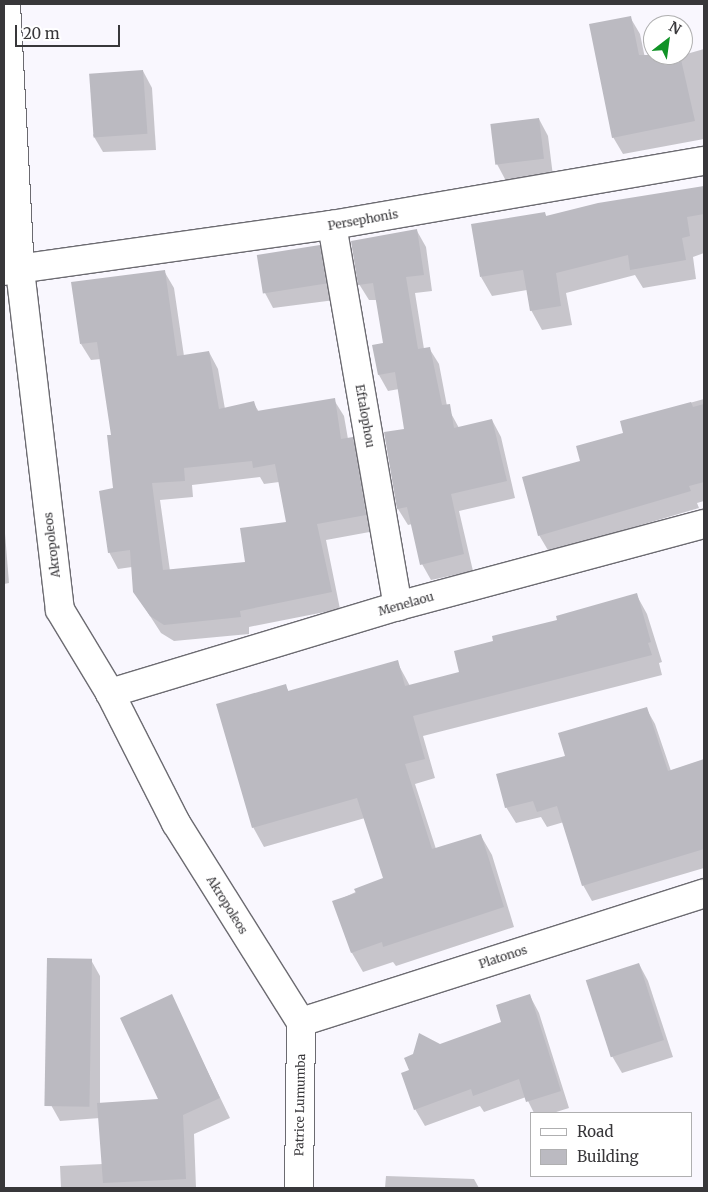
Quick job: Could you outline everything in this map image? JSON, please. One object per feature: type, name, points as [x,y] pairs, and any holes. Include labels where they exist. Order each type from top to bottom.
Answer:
[{"type":"street","name":"Akropoleos","points":[[6,4],[12,271],[60,610],[110,693],[176,824],[301,1022]]},
{"type":"street","name":"Persephonis","points":[[12,271],[332,225],[704,161]]},
{"type":"street","name":"Eftalophou","points":[[332,225],[398,606]]},
{"type":"street","name":"Menelaou","points":[[110,693],[398,606],[704,524]]},
{"type":"street","name":"Platonos","points":[[301,1022],[704,893]]},
{"type":"street","name":"Patrice Lumumba","points":[[299,1188],[301,1022]]},
{"type":"building","points":[[631,16],[639,55],[643,55],[643,65],[682,65],[695,121],[612,138],[589,24]]},
{"type":"building","points":[[143,70],[147,134],[94,138],[89,74]]},
{"type":"building","points":[[539,118],[544,159],[495,165],[490,124]]},
{"type":"building","points":[[704,186],[704,214],[687,217],[690,236],[682,238],[686,260],[630,270],[628,255],[556,273],[561,306],[530,311],[523,270],[480,277],[471,224],[545,212],[546,216],[598,203]]},
{"type":"building","points":[[417,229],[424,275],[406,277],[418,349],[430,347],[442,405],[450,404],[454,428],[492,419],[507,481],[451,494],[464,554],[420,565],[407,507],[397,509],[384,432],[404,429],[395,372],[378,375],[372,345],[383,343],[373,283],[358,285],[351,241]]},
{"type":"building","points":[[320,245],[326,284],[263,294],[257,255]]},
{"type":"building","points":[[165,270],[177,356],[209,351],[219,409],[254,401],[257,411],[335,398],[341,439],[353,437],[366,515],[317,524],[332,592],[240,611],[241,617],[164,625],[150,616],[133,592],[130,550],[108,553],[99,491],[113,488],[107,435],[111,435],[97,342],[80,344],[71,282]],"holes":[[[252,461],[253,468],[275,464],[286,522],[240,528],[245,562],[163,570],[152,483],[185,481],[184,468]]]},
{"type":"building","points":[[691,402],[693,407],[704,404],[704,482],[689,486],[691,491],[538,536],[522,477],[580,461],[576,446],[623,433],[620,421]]},
{"type":"building","points":[[637,593],[651,642],[648,643],[652,655],[413,716],[425,759],[405,764],[432,849],[481,834],[504,907],[383,947],[382,942],[351,953],[332,901],[356,893],[354,889],[383,878],[357,798],[252,828],[216,704],[286,684],[288,691],[398,660],[405,686],[459,672],[454,651],[493,641],[492,636],[557,620],[556,616]]},
{"type":"building","points":[[647,707],[668,771],[704,759],[704,849],[582,886],[557,806],[537,812],[533,801],[505,808],[496,774],[565,756],[558,733]]},
{"type":"building","points":[[47,958],[92,959],[89,1107],[44,1106]]},
{"type":"building","points":[[639,963],[664,1040],[611,1057],[586,980]]},
{"type":"building","points":[[172,994],[220,1098],[183,1115],[186,1179],[103,1183],[97,1103],[158,1099],[120,1018]]},
{"type":"building","points":[[530,994],[561,1091],[526,1102],[519,1079],[473,1096],[471,1089],[414,1110],[401,1073],[409,1070],[404,1058],[413,1054],[419,1033],[440,1044],[501,1022],[496,1005]]}]
